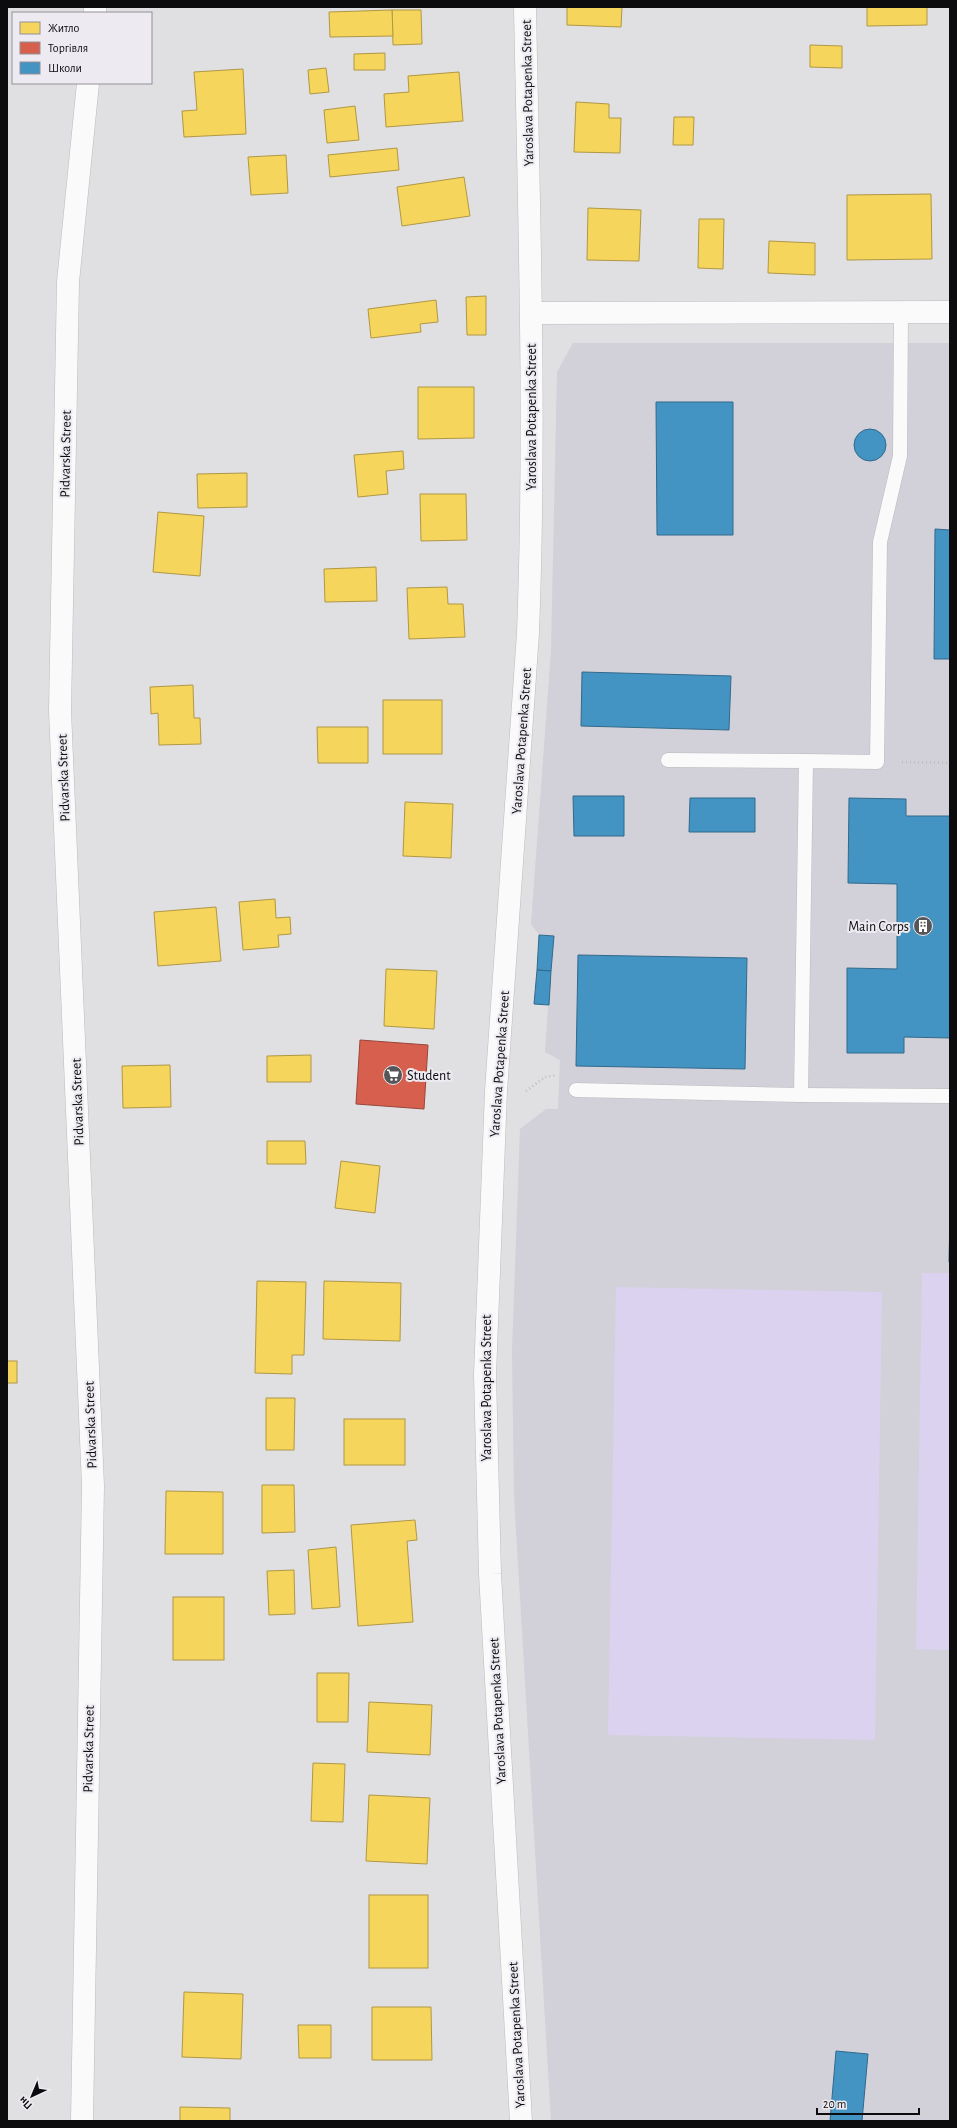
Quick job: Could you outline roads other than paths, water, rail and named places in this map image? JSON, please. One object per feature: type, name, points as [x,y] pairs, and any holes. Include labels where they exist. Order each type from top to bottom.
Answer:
[{"type":"street","name":"Yaroslava Potapenka Street","points":[[521,2121],[490,1574],[484,1375],[496,1091],[528,633],[531,556],[532,313],[525,7]]},
{"type":"street","name":"Pidvarska Street","points":[[82,2121],[93,1486],[60,711],[68,282],[88,84]]},
{"type":"street","points":[[532,313],[950,312]]},
{"type":"lane","points":[[668,760],[877,762],[880,542],[900,456],[901,312]]},
{"type":"lane","points":[[801,1095],[806,761]]},
{"type":"lane","points":[[576,1090],[801,1095],[950,1096]]},
{"type":"place","name":"Main Corps","points":[[923,926]]},
{"type":"place","name":"Student","points":[[393,1075]]}]
